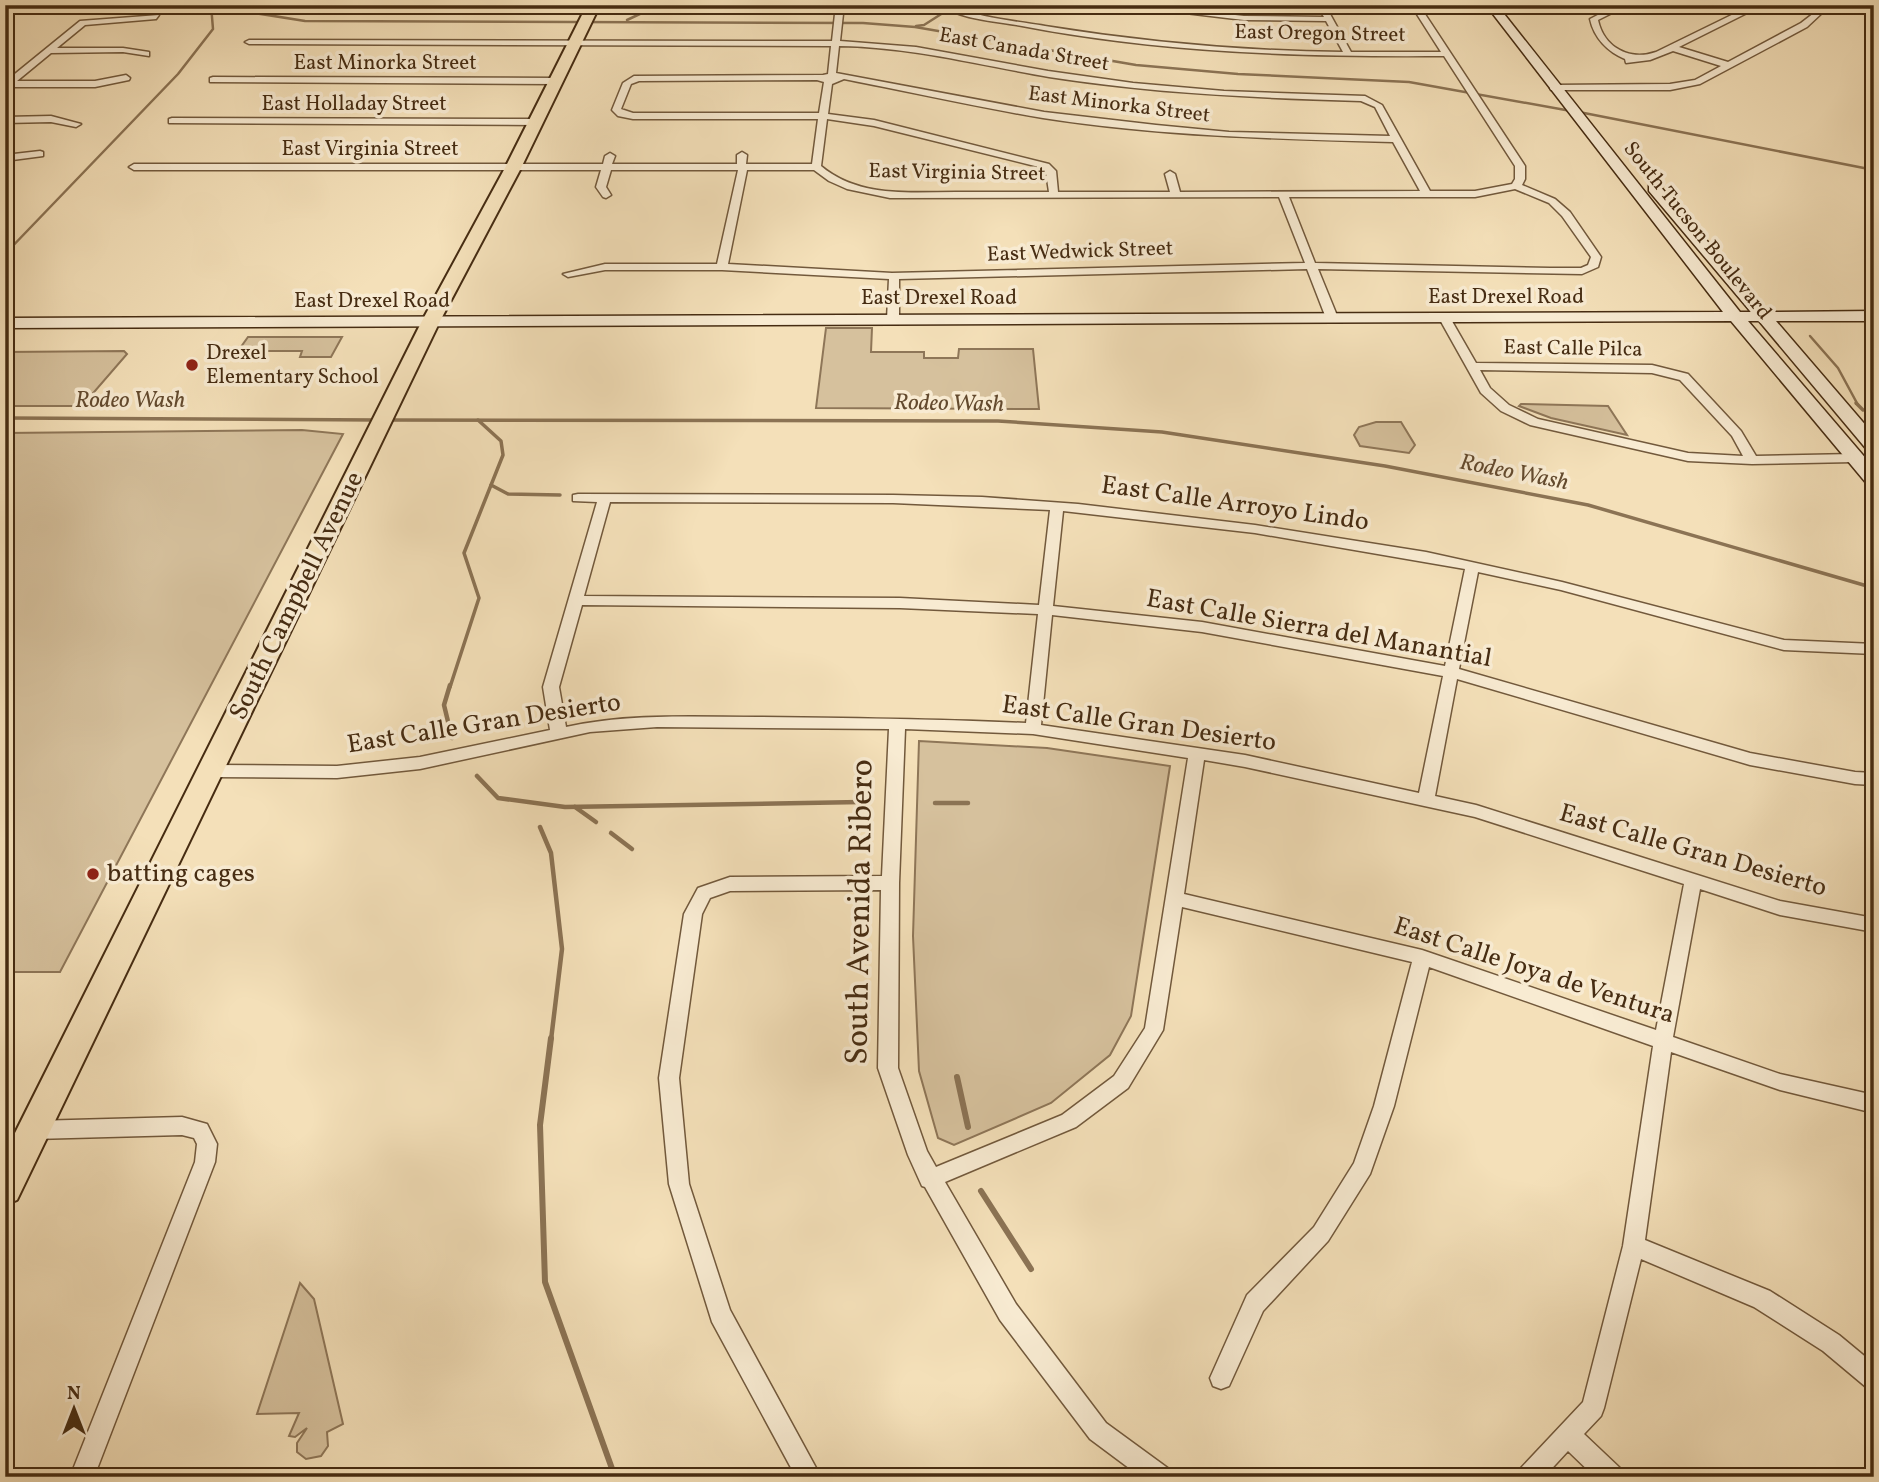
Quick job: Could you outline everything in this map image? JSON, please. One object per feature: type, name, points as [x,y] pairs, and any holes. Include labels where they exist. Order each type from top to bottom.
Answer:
[{"type":"main road","name":"South Campbell Avenue","points":[[5,1189],[431,321],[513,169],[594,5]]},
{"type":"main road","name":"South Tucson Boulevard","points":[[1491,5],[1554,88],[1576,108],[1737,317],[1874,480]]},
{"type":"main road","name":"South Tucson Boulevard","points":[[1507,5],[1564,78],[1576,108]]},
{"type":"main road","name":"South Tucson Boulevard","points":[[1596,118],[1760,317],[1874,447]]},
{"type":"main road","name":"East Drexel Road","points":[[5,323],[1874,316]]},
{"type":"street","points":[[816,167],[840,5]]},
{"type":"street","points":[[1122,5],[1244,18],[1328,19]]},
{"type":"street","points":[[1321,5],[1349,54]]},
{"type":"street","points":[[1415,5],[1520,166],[1520,179],[1516,186]]},
{"type":"street","points":[[1624,5],[1594,19],[1594,27],[1618,54],[1630,60],[1647,58],[1673,48],[1759,5]]},
{"type":"street","points":[[1554,88],[1564,78],[1670,87],[1697,82],[1804,24],[1818,13],[1813,5]]},
{"type":"street","name":"East Oregon Street","points":[[944,6],[976,16],[1114,40],[1269,53],[1446,54]]},
{"type":"street","points":[[1600,9],[1611,11]]},
{"type":"street","points":[[7,85],[80,24],[96,18],[156,17]]},
{"type":"street","name":"East Canada Street","points":[[249,42],[835,43],[916,49],[1048,74],[1133,86],[1224,94],[1373,100],[1397,139]]},
{"type":"street","points":[[1673,48],[1728,65]]},
{"type":"street","points":[[50,51],[124,50],[146,54]]},
{"type":"street","points":[[7,85],[95,83],[126,78]]},
{"type":"street","name":"East Minorka Street","points":[[823,116],[633,116],[618,113],[617,108],[627,83],[637,78],[830,78],[888,84],[1044,115],[1156,128],[1228,135],[1397,139]]},
{"type":"street","name":"East Minorka Street","points":[[213,80],[556,80]]},
{"type":"street","points":[[823,116],[874,123],[1047,165],[1051,171],[1054,195]]},
{"type":"street","points":[[5,120],[51,119],[76,124]]},
{"type":"street","name":"East Holladay Street","points":[[173,121],[536,122]]},
{"type":"street","points":[[926,149],[938,139]]},
{"type":"street","points":[[1397,139],[1426,193]]},
{"type":"street","points":[[5,158],[40,154]]},
{"type":"street","points":[[722,267],[743,168],[740,161],[742,155]]},
{"type":"street","points":[[606,195],[601,187],[610,156]]},
{"type":"street","name":"East Virginia Street","points":[[134,167],[816,167],[851,189],[871,193],[1475,194],[1516,186]]},
{"type":"street","points":[[1170,174],[1177,195]]},
{"type":"street","points":[[1303,181],[1309,195]]},
{"type":"street","name":"East Wedwick Street","points":[[568,274],[605,267],[722,267],[894,276],[1026,274],[1177,267],[1311,266],[1582,271],[1597,267],[1596,257],[1566,214],[1552,201],[1516,186]]},
{"type":"street","points":[[1283,195],[1332,318]]},
{"type":"street","points":[[893,319],[894,276]]},
{"type":"street","points":[[1445,318],[1485,390],[1505,408],[1534,422],[1688,457],[1752,460],[1854,458]]},
{"type":"street","name":"East Calle Pilca","points":[[1471,366],[1677,371],[1737,434],[1752,460]]},
{"type":"street","name":"East Calle Arroyo Lindo","points":[[578,498],[906,499],[1057,506],[1255,529],[1426,556],[1472,566],[1562,586],[1784,645],[1874,649]]},
{"type":"street","points":[[559,734],[551,687],[605,498]]},
{"type":"street","points":[[1033,729],[1057,506]]},
{"type":"street","points":[[1426,800],[1472,566]]},
{"type":"street","name":"East Calle Sierra del Manantial","points":[[576,600],[900,603],[1046,610],[1202,627],[1451,673],[1750,759],[1874,779]]},
{"type":"street","name":"East Calle Gran Desierto","points":[[212,771],[337,772],[420,763],[590,727],[657,722],[897,724],[1033,729],[1245,761],[1476,811],[1780,908],[1874,925]]},
{"type":"street","name":"South Avenida Ribero","points":[[897,724],[890,883],[888,1068],[918,1155],[929,1179],[1009,1312],[1098,1431],[1158,1476]]},
{"type":"street","points":[[929,1179],[1069,1121],[1121,1082],[1154,1030],[1197,753]]},
{"type":"street","points":[[1528,1477],[1593,1408],[1634,1246],[1663,1041],[1693,881]]},
{"type":"street","points":[[809,1477],[720,1314],[680,1184],[669,1078],[693,914],[706,886],[890,883]]},
{"type":"street","name":"East Calle Joya de Ventura","points":[[1175,899],[1422,957],[1780,1082],[1874,1104]]},
{"type":"street","points":[[1221,1378],[1255,1303],[1321,1234],[1363,1167],[1384,1106],[1422,957]]},
{"type":"street","points":[[34,1130],[183,1126],[200,1130],[207,1144],[205,1162],[82,1477]]},
{"type":"street","points":[[1634,1246],[1762,1299],[1831,1343],[1874,1379]]},
{"type":"street","points":[[1568,1435],[1613,1477]]},
{"type":"shaded area","points":[[826,328],[872,328],[871,352],[924,352],[924,358],[958,358],[959,349],[1033,349],[1039,409],[816,408]]},
{"type":"shaded area","points":[[248,337],[342,337],[331,357],[300,357],[302,351],[238,351]]},
{"type":"shaded area","points":[[124,351],[127,354],[82,406],[5,406],[5,352]]},
{"type":"shaded area","points":[[1519,406],[1608,406],[1627,435],[1551,418]]},
{"type":"shaded area","points":[[1376,422],[1401,422],[1415,445],[1409,453],[1360,446],[1354,435],[1359,427]]},
{"type":"shaded area","points":[[302,430],[343,434],[60,972],[5,972],[5,433]]},
{"type":"shaded area","points":[[919,741],[1047,748],[1170,766],[1131,1016],[1110,1055],[1051,1103],[954,1145],[938,1138],[919,1071],[913,936]]},
{"type":"shaded area","points":[[300,1283],[314,1299],[343,1424],[327,1432],[328,1446],[321,1456],[306,1459],[297,1452],[297,1443],[307,1428],[295,1437],[289,1436],[299,1413],[257,1414]]},
{"type":"waterway","points":[[101,10],[106,5]]},
{"type":"waterway","points":[[627,20],[659,5]]},
{"type":"waterway","points":[[5,254],[178,74],[213,29],[211,6]]},
{"type":"waterway","points":[[211,6],[305,21],[863,23],[915,27],[1136,65],[1238,74],[1409,82],[1571,111]]},
{"type":"waterway","points":[[916,26],[924,25],[946,11]]},
{"type":"waterway","points":[[1579,112],[1874,170]]},
{"type":"waterway","points":[[1810,336],[1838,368],[1858,405]]},
{"type":"waterway","points":[[1858,405],[1863,410]]},
{"type":"waterway","name":"Rodeo Wash","points":[[5,418],[376,420]]},
{"type":"waterway","name":"Rodeo Wash","points":[[388,420],[478,420]]},
{"type":"waterway","name":"Rodeo Wash","points":[[478,420],[998,421],[1162,432],[1385,466],[1588,505],[1874,588]]},
{"type":"waterway","points":[[478,420],[501,441],[503,455],[491,485]]},
{"type":"waterway","points":[[450,687],[479,598],[464,553],[491,485]]},
{"type":"waterway","points":[[491,485],[508,494],[560,495]]},
{"type":"waterway","points":[[450,685],[444,705],[452,738]]},
{"type":"waterway","points":[[477,776],[498,798],[565,807],[861,802]]},
{"type":"waterway","points":[[935,803],[968,803]]},
{"type":"waterway","points":[[575,807],[596,822]]},
{"type":"waterway","points":[[540,827],[551,853],[562,949],[551,1040]]},
{"type":"waterway","points":[[611,833],[632,849]]},
{"type":"waterway","points":[[551,1038],[540,1125],[545,1282],[615,1477]]},
{"type":"waterway","points":[[957,1077],[968,1127]]},
{"type":"waterway","points":[[981,1191],[1031,1269]]},
{"type":"place","name":"Drexel Elementary School","points":[[192,365]]},
{"type":"place","name":"batting cages","points":[[93,874]]}]
